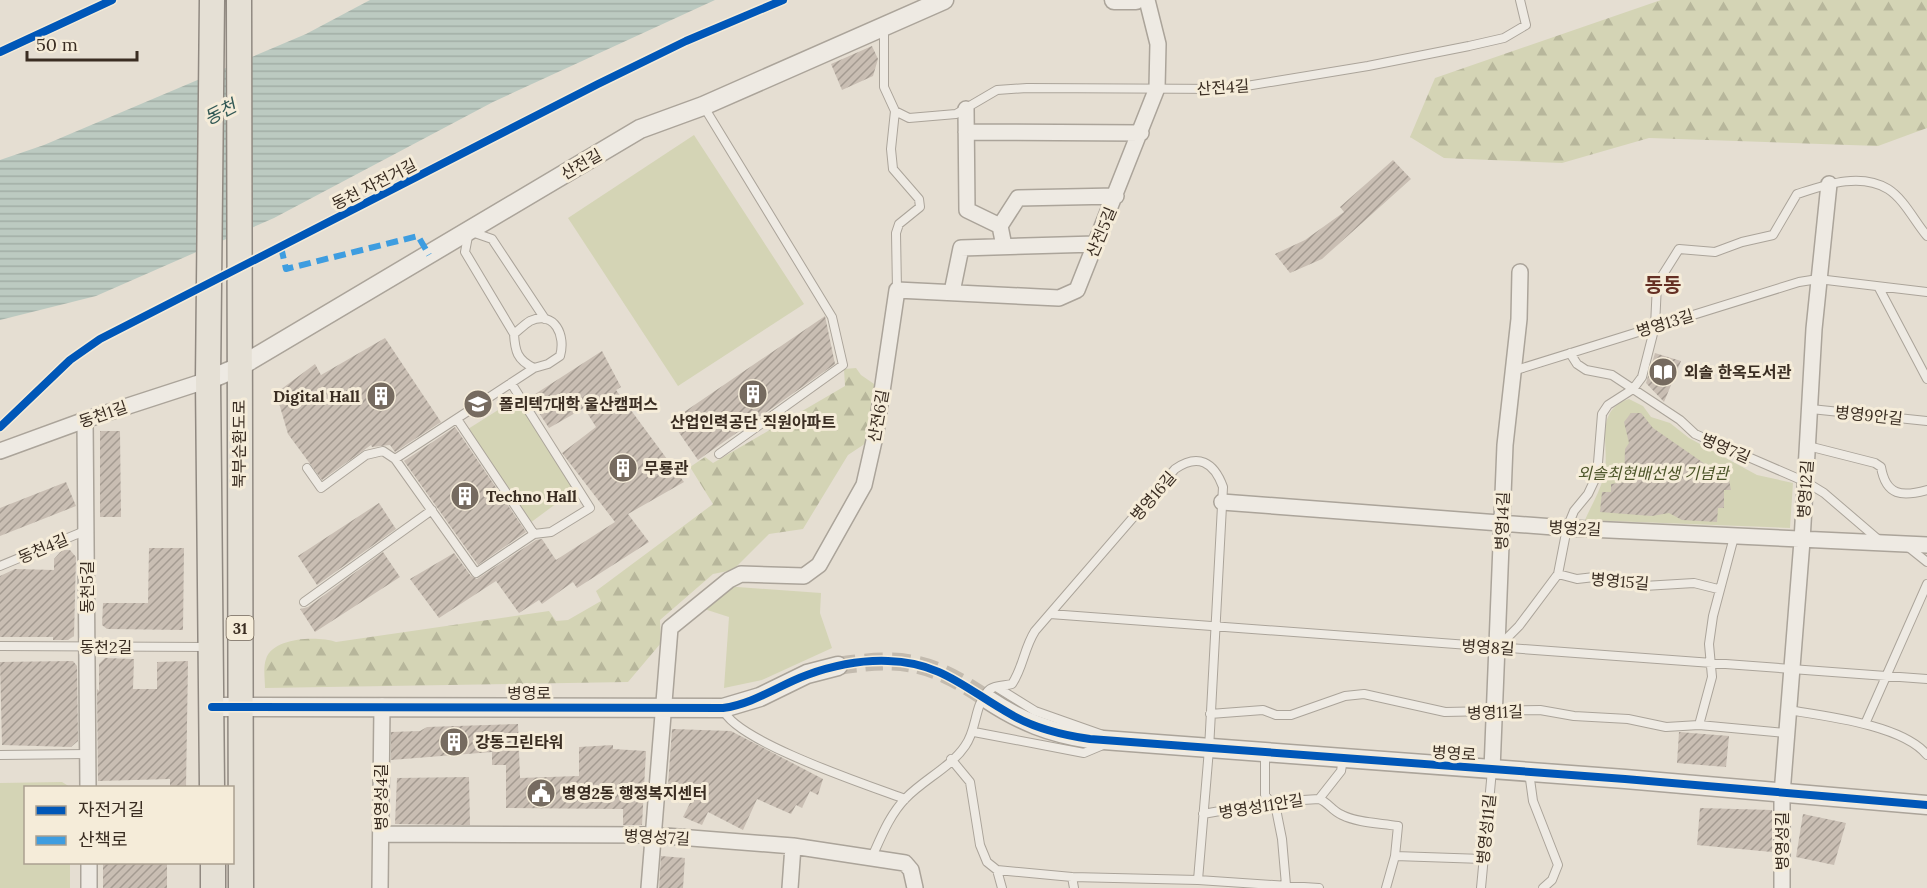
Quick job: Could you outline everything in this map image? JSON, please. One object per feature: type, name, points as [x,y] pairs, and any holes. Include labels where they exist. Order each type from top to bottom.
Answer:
[{"type":"main road","name":"북부순환도로","points":[[212,0],[208,380],[212,786]]},
{"type":"main road","name":"북부순환도로","points":[[239,0],[241,888]]},
{"type":"main road","points":[[213,864],[213,888]]},
{"type":"street","name":"산전길","points":[[208,380],[239,367],[640,129],[703,106],[944,0]]},
{"type":"street","points":[[1114,0],[1136,0]]},
{"type":"street","name":"산전5길","points":[[897,290],[1059,298],[1077,290],[1157,88],[1158,44],[1147,0]]},
{"type":"street","points":[[966,109],[967,210],[1000,226]]},
{"type":"street","points":[[966,132],[1141,133]]},
{"type":"street","name":"병영12길","points":[[1782,794],[1802,541],[1818,279],[1829,184]]},
{"type":"street","points":[[1005,246],[1000,226],[1018,198],[1116,196]]},
{"type":"street","points":[[952,292],[960,248],[1096,244]]},
{"type":"street","name":"병영14길","points":[[1492,770],[1505,445],[1519,319],[1520,272]]},
{"type":"street","name":"산전6길","points":[[649,888],[668,636],[675,622],[729,580],[741,574],[804,576],[819,565],[864,484],[876,432],[897,290]]},
{"type":"street","name":"동천1길","points":[[0,451],[85,420],[208,380]]},
{"type":"street","name":"동천5길","points":[[85,420],[88,786]]},
{"type":"street","name":"병영2길","points":[[1222,502],[1567,528],[1802,541],[1927,545]]},
{"type":"street","name":"병영로","points":[[212,707],[662,706],[723,708],[760,697],[807,675],[838,666]]},
{"type":"street","name":"병영로","points":[[992,693],[1011,715],[1060,735],[1209,749],[1529,772],[1927,805]]},
{"type":"street","name":"병영성4길","points":[[380,888],[381,706]]},
{"type":"street","name":"병영성길","points":[[1782,794],[1782,888]]},
{"type":"street","name":"병영성7길","points":[[381,834],[653,835],[793,846],[905,863],[911,870],[915,888]]},
{"type":"street","points":[[790,888],[793,846]]},
{"type":"street","points":[[89,864],[89,888]]},
{"type":"lane","name":"산전4길","points":[[895,111],[909,118],[956,114],[997,90],[1238,88],[1368,66],[1504,38],[1520,31],[1526,25],[1520,0]]},
{"type":"lane","name":"산전6길","points":[[884,28],[884,87],[895,111],[891,149],[893,169],[920,199],[920,207],[899,224],[897,290]]},
{"type":"lane","points":[[703,106],[832,317],[843,365],[720,454]]},
{"type":"lane","points":[[1497,647],[1519,626],[1557,574],[1567,528],[1574,511],[1588,494],[1597,475],[1602,414],[1608,405],[1633,389],[1642,377],[1655,326],[1657,284],[1678,249],[1715,252],[1773,235],[1797,194],[1829,184],[1856,181],[1873,183],[1889,190],[1927,236]]},
{"type":"lane","points":[[395,459],[534,368],[548,364],[560,356],[564,342],[557,326],[544,319],[492,239],[469,231],[465,252],[514,334],[515,350],[518,356],[522,362],[534,368]]},
{"type":"lane","points":[[1818,279],[1927,292]]},
{"type":"lane","name":"병영13길","points":[[1513,371],[1799,282],[1818,279]]},
{"type":"lane","points":[[1880,288],[1927,379]]},
{"type":"lane","points":[[514,334],[531,321],[544,319]]},
{"type":"lane","name":"병영7길","points":[[1570,353],[1577,364],[1586,370],[1612,375],[1680,420],[1695,434],[1806,482],[1824,493],[1884,544]]},
{"type":"lane","points":[[307,468],[321,489],[366,455],[383,451],[395,459],[476,573],[534,534],[551,532],[590,508],[511,383]]},
{"type":"lane","name":"병영9안길","points":[[1811,409],[1927,421]]},
{"type":"lane","points":[[457,419],[534,534]]},
{"type":"lane","points":[[1808,446],[1875,463],[1881,467],[1883,480],[1889,489],[1901,494],[1912,495],[1927,490]]},
{"type":"lane","name":"병영16길","points":[[992,693],[1012,684],[1019,674],[1026,645],[1050,614],[1175,470],[1186,462],[1203,462],[1213,469],[1223,487],[1209,749],[1198,880]]},
{"type":"lane","points":[[303,602],[432,510]]},
{"type":"lane","name":"동천4길","points":[[0,566],[87,530]]},
{"type":"lane","points":[[1699,725],[1712,677],[1709,644],[1718,589],[1734,537]]},
{"type":"lane","points":[[1906,545],[1927,562]]},
{"type":"lane","name":"병영15길","points":[[1557,574],[1577,579],[1604,576],[1644,586],[1694,583],[1718,589]]},
{"type":"lane","points":[[1865,724],[1916,614],[1927,584]]},
{"type":"lane","name":"병영8길","points":[[1050,614],[1214,628],[1927,679]]},
{"type":"lane","name":"동천2길","points":[[0,646],[212,647]]},
{"type":"lane","points":[[872,857],[889,821],[905,799],[963,749],[974,732],[978,708],[986,692],[993,687],[992,693]]},
{"type":"lane","name":"병영11길","points":[[1210,714],[1263,710],[1276,715],[1292,715],[1345,696],[1364,694],[1445,712],[1539,710],[1574,716],[1611,717],[1666,727],[1699,725],[1786,733]]},
{"type":"lane","points":[[723,708],[734,725],[809,764],[905,799]]},
{"type":"lane","points":[[1788,710],[1865,724],[1906,739],[1921,748],[1927,755]]},
{"type":"lane","points":[[974,732],[1084,753],[1112,741]]},
{"type":"lane","points":[[1265,753],[1265,795],[1276,809],[1282,839],[1286,885]]},
{"type":"lane","points":[[0,755],[88,754]]},
{"type":"lane","points":[[951,759],[970,782],[980,845],[987,862],[998,870],[1072,877],[1198,880],[1319,888]]},
{"type":"lane","name":"병영성11안길","points":[[1319,799],[1341,771],[1343,759]]},
{"type":"lane","name":"병영성11길","points":[[1481,888],[1492,770]]},
{"type":"lane","points":[[1529,772],[1533,801],[1558,865],[1552,880],[1543,888]]},
{"type":"lane","name":"병영성11안길","points":[[1203,814],[1270,802],[1319,799],[1327,802],[1339,814],[1349,818],[1398,826],[1395,856],[1386,888]]},
{"type":"lane","points":[[1395,856],[1483,858]]},
{"type":"lane","points":[[998,870],[1002,888]]},
{"type":"lane","points":[[1072,877],[1074,888]]},
{"type":"green space","points":[[1661,0],[1927,0],[1927,128],[1878,146],[1649,138],[1562,163],[1444,158],[1410,137],[1435,78]]},
{"type":"green space","points":[[694,135],[804,304],[678,386],[568,218]]},
{"type":"green space","points":[[856,368],[861,375],[877,386],[873,425],[866,443],[848,455],[803,529],[769,534],[733,570],[713,574],[660,620],[661,643],[628,682],[265,688],[266,659],[277,646],[286,642],[318,639],[336,642],[549,611],[556,621],[568,620],[601,601],[596,591],[713,504],[690,467],[705,457],[713,463],[845,386],[844,369]]},
{"type":"green space","points":[[517,398],[576,489],[530,523],[468,429]]},
{"type":"green space","name":"외솔최현배선생 기념관","points":[[1629,399],[1643,406],[1651,417],[1670,423],[1689,438],[1757,475],[1793,483],[1790,528],[1585,520],[1604,476],[1605,431],[1610,412]]},
{"type":"green space","points":[[724,586],[821,593],[820,613],[832,648],[762,680],[724,688],[729,617],[698,607]]},
{"type":"green space","points":[[62,782],[68,786],[24,786],[24,864],[70,864],[70,888],[0,888],[0,783]]},
{"type":"water","name":"동천","points":[[370,0],[715,0],[493,102],[274,218],[96,296],[0,320],[0,160],[44,145],[306,34]]},
{"type":"building","points":[[872,46],[878,59],[873,76],[842,90],[831,64]]},
{"type":"building","points":[[1393,160],[1411,179],[1322,259],[1290,273],[1275,254],[1305,240],[1344,212],[1340,207]]},
{"type":"building","name":"산업인력공단 직원아파트","points":[[825,316],[835,364],[698,460],[671,421]]},
{"type":"building","points":[[385,338],[441,422],[395,452],[390,445],[372,447],[371,445],[322,480],[288,434],[276,393],[315,364],[321,375]]},
{"type":"building","points":[[602,351],[621,387],[616,390],[684,482],[628,514],[649,542],[577,588],[573,582],[542,604],[539,600],[519,613],[496,581],[439,618],[410,579],[454,553],[471,576],[477,579],[536,540],[542,539],[556,560],[615,522],[562,453],[596,427],[584,408],[549,428],[529,398]]},
{"type":"building","name":"외솔 한옥도서관","points":[[1655,353],[1681,361],[1664,402],[1646,383]]},
{"type":"building","points":[[1631,413],[1641,413],[1653,428],[1718,473],[1726,464],[1731,490],[1724,490],[1724,508],[1718,508],[1717,522],[1682,520],[1669,513],[1652,516],[1600,512],[1602,492],[1611,492],[1611,484],[1624,482],[1625,449],[1629,443],[1624,422]]},
{"type":"building","name":"Techno Hall","points":[[455,427],[526,532],[478,565],[404,461]]},
{"type":"building","points":[[100,431],[120,431],[121,517],[100,517]]},
{"type":"building","points":[[66,482],[76,506],[0,536],[0,508]]},
{"type":"building","points":[[379,503],[396,529],[317,585],[298,556]]},
{"type":"building","points":[[149,548],[184,548],[183,630],[107,629],[102,625],[103,603],[148,603]]},
{"type":"building","points":[[62,550],[70,550],[76,557],[74,636],[68,640],[53,640],[53,637],[0,637],[0,576],[15,569],[54,570],[54,559]]},
{"type":"building","points":[[383,552],[400,577],[315,632],[300,609],[308,607]]},
{"type":"building","points":[[105,658],[134,659],[133,689],[157,689],[157,662],[188,661],[186,786],[170,786],[170,779],[98,781],[99,664]]},
{"type":"building","points":[[73,661],[77,666],[78,741],[71,747],[2,745],[0,662]]},
{"type":"building","points":[[518,724],[520,778],[579,776],[579,747],[613,745],[613,749],[646,751],[642,825],[623,825],[623,809],[506,808],[506,765],[492,765],[492,752],[391,760],[391,732],[420,731],[427,727]]},
{"type":"building","points":[[672,729],[731,731],[823,779],[818,795],[810,791],[802,808],[796,805],[791,814],[757,799],[743,830],[708,812],[702,825],[683,817],[692,799],[667,799]]},
{"type":"building","points":[[1679,732],[1729,736],[1726,767],[1677,763]]},
{"type":"building","points":[[469,777],[470,825],[395,824],[397,778]]},
{"type":"building","points":[[1700,808],[1772,810],[1772,852],[1697,845]]},
{"type":"building","points":[[1803,814],[1846,823],[1834,865],[1796,857]]},
{"type":"building","points":[[661,856],[685,858],[683,888],[659,888]]},
{"type":"building","points":[[103,864],[167,864],[167,888],[103,888]]},
{"type":"tunnel","points":[[838,666],[881,662],[916,664],[949,676],[987,699]]},
{"type":"marked path","points":[[281,247],[286,269],[418,236],[429,255]]},
{"type":"cycle path","points":[[0,52],[112,0]]},
{"type":"cycle path","name":"동천 자전거길","points":[[0,427],[70,360],[100,339],[598,84],[686,41],[783,0]]},
{"type":"cycle path","points":[[212,707],[723,708],[745,703],[797,679],[827,669],[847,664],[888,661],[924,666],[954,679],[1030,724],[1090,739],[1625,779],[1927,805]]},
{"type":"place","name":"외솔 한옥도서관","points":[[1663,372]]},
{"type":"place","name":"산업인력공단 직원아파트","points":[[753,394]]},
{"type":"place","name":"Digital Hall","points":[[381,396]]},
{"type":"place","name":"폴리텍7대학 울산캠퍼스","points":[[478,404]]},
{"type":"place","name":"무룡관","points":[[623,468]]},
{"type":"place","name":"Techno Hall","points":[[465,496]]},
{"type":"place","name":"강동그린타워","points":[[454,742]]},
{"type":"place","name":"병영2동 행정복지센터","points":[[541,793]]},
{"type":"district","name":"동동","points":[[1663,284]]}]
